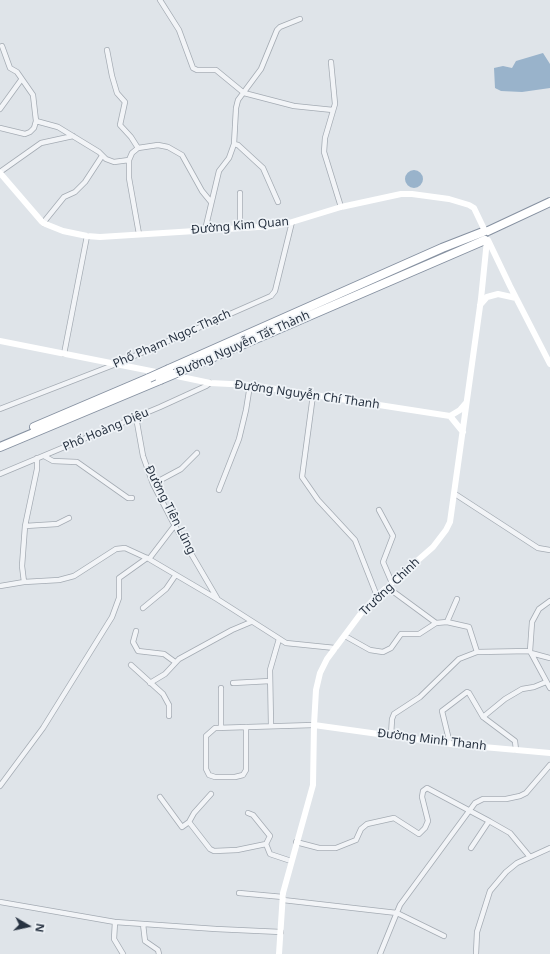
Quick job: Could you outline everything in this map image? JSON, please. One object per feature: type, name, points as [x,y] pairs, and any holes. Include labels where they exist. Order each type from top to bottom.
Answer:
[{"type":"highway","points":[[486,236],[550,202]]},
{"type":"highway","name":"Đường Nguyễn Tất Thành","points":[[0,441],[149,378],[442,248],[486,236]]},
{"type":"highway","name":"Đường Nguyễn Tất Thành","points":[[0,447],[180,372],[486,236]]},
{"type":"main road","name":"Đường Kim Quan","points":[[0,172],[43,223],[63,231],[87,236],[240,228],[292,222],[341,207],[401,194],[432,196],[472,206],[516,298],[548,356],[550,364]]},
{"type":"main road","name":"Trường Chinh","points":[[279,954],[283,899],[296,842],[313,785],[316,690],[320,673],[327,658],[362,612],[377,596],[433,547],[450,522],[480,305],[486,236]]},
{"type":"main road","points":[[480,305],[487,298],[498,294],[516,298]]},
{"type":"main road","name":"Đường Nguyễn Chí Thanh","points":[[0,341],[210,382],[250,385],[313,396],[450,416]]},
{"type":"main road","points":[[463,432],[450,416],[460,410],[467,401]]},
{"type":"main road","name":"Đường Minh Thanh","points":[[314,725],[450,744],[550,753]]},
{"type":"street","points":[[160,0],[179,30],[193,68],[196,70],[216,70],[244,93],[294,106],[333,110]]},
{"type":"street","points":[[205,230],[210,202],[219,171],[229,158],[234,144],[237,104],[261,69],[277,30],[280,27],[300,19]]},
{"type":"street","points":[[0,128],[25,134],[34,128],[36,121],[34,114],[34,98],[17,72],[8,66],[2,46]]},
{"type":"street","points":[[107,50],[117,93],[125,102],[120,125],[132,137],[138,148]]},
{"type":"street","points":[[331,62],[335,96],[333,110],[325,138],[324,152],[341,207]]},
{"type":"street","points":[[0,109],[21,80]]},
{"type":"street","points":[[36,121],[54,125],[106,159],[114,162],[129,160]]},
{"type":"street","points":[[0,172],[38,144],[73,136]]},
{"type":"street","points":[[234,144],[238,145],[263,168],[278,202]]},
{"type":"street","points":[[139,234],[129,185],[129,160],[132,153],[138,148],[158,145],[168,147],[182,155],[202,191],[210,202]]},
{"type":"street","points":[[43,223],[64,197],[75,192],[85,182],[102,156]]},
{"type":"street","points":[[240,193],[240,228]]},
{"type":"street","name":"Phố Phạm Ngọc Thạch","points":[[0,410],[116,364],[271,296],[275,291],[292,222]]},
{"type":"street","points":[[64,354],[87,236]]},
{"type":"street","name":"Phố Hoàng Diệu","points":[[0,474],[136,417],[206,386],[210,382]]},
{"type":"street","points":[[219,490],[238,439],[246,410],[250,385]]},
{"type":"street","points":[[313,396],[302,477],[318,500],[355,540],[377,596]]},
{"type":"street","name":"Đường Tiên Lũng","points":[[136,417],[143,456],[153,484],[217,599]]},
{"type":"street","points":[[153,484],[181,469],[197,452]]},
{"type":"street","points":[[44,456],[53,461],[77,462],[128,498],[132,498]]},
{"type":"street","points":[[24,582],[22,566],[25,526],[37,469],[37,458]]},
{"type":"street","points":[[455,494],[538,548],[550,550]]},
{"type":"street","points":[[380,510],[393,536],[383,562],[390,585],[436,623]]},
{"type":"street","points":[[25,526],[57,524],[69,518]]},
{"type":"street","points":[[0,786],[43,728],[112,617],[119,598],[119,578],[148,559],[175,525]]},
{"type":"street","points":[[0,586],[24,582],[59,580],[74,576],[116,549],[125,548],[148,559],[217,599],[286,643],[335,648]]},
{"type":"street","points":[[143,608],[166,589],[176,576]]},
{"type":"street","points":[[447,622],[457,599]]},
{"type":"street","points":[[550,601],[539,609],[532,622],[530,652],[550,688]]},
{"type":"street","points":[[150,682],[166,674],[176,662],[232,630],[251,622]]},
{"type":"street","points":[[345,636],[370,650],[384,652],[391,648],[401,634],[418,634],[436,623],[447,622],[469,627],[478,652]]},
{"type":"street","points":[[136,631],[133,642],[138,651],[164,654],[176,662]]},
{"type":"street","points":[[271,726],[270,681],[272,662],[279,639]]},
{"type":"street","points":[[391,735],[392,719],[394,714],[420,697],[456,661],[478,652],[530,652],[550,658]]},
{"type":"street","points":[[131,665],[167,699],[169,705],[169,716]]},
{"type":"street","points":[[233,683],[270,681]]},
{"type":"street","points":[[483,717],[505,699],[522,689],[534,687],[546,682]]},
{"type":"street","points":[[221,688],[221,728]]},
{"type":"street","points":[[450,744],[442,713],[443,709],[468,692],[483,717],[515,741],[516,750]]},
{"type":"street","points":[[246,727],[246,770],[243,775],[235,777],[213,777],[207,772],[206,736],[215,728],[271,726],[314,725]]},
{"type":"street","points":[[380,954],[397,913],[406,897],[469,810],[478,800],[510,799],[520,796],[526,792],[550,765]]},
{"type":"street","points":[[296,842],[319,848],[340,847],[356,840],[361,829],[367,824],[394,818],[419,834],[425,828],[428,821],[422,797],[423,791],[427,788],[510,833],[530,857]]},
{"type":"street","points":[[160,797],[181,827],[189,822],[194,813],[211,794]]},
{"type":"street","points":[[248,813],[253,815],[270,836],[266,844],[270,854],[291,861]]},
{"type":"street","points":[[471,848],[489,821]]},
{"type":"street","points":[[189,822],[210,849],[214,851],[237,850],[266,844]]},
{"type":"street","points":[[476,954],[477,932],[490,891],[506,872],[530,857],[550,848]]},
{"type":"street","points":[[239,893],[397,913],[444,936]]},
{"type":"street","points":[[0,902],[115,922],[281,932]]},
{"type":"street","points":[[115,922],[114,939],[123,954]]},
{"type":"street","points":[[143,924],[145,942],[158,950],[159,954]]},
{"type":"water","points":[[543,53],[550,64],[550,88],[522,92],[501,91],[495,88],[494,68],[503,66],[512,68],[516,61]]},
{"type":"water","points":[[414,170],[418,171],[422,175],[422,183],[418,187],[414,188],[410,187],[406,183],[405,179],[406,175],[410,171]]}]
